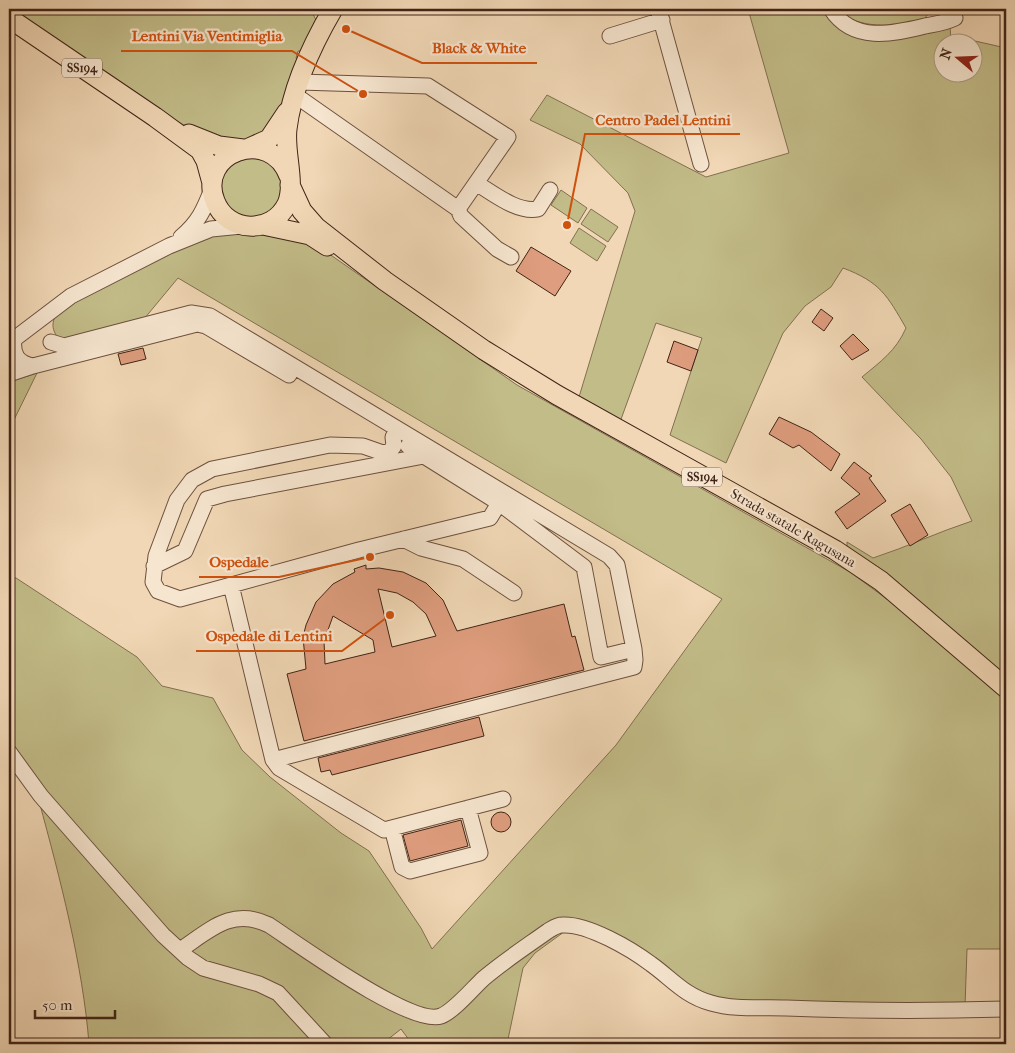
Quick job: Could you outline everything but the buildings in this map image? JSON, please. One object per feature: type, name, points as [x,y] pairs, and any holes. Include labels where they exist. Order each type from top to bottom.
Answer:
[{"type":"main road","points":[[212,186],[216,170],[222,161],[233,152],[246,149],[269,139],[280,124],[296,92],[311,50],[333,9]]},
{"type":"main road","name":"SS194","points":[[9,18],[155,117]]},
{"type":"main road","points":[[263,225],[275,219],[289,199],[286,144],[296,92]]},
{"type":"main road","points":[[155,117],[203,141],[266,151],[275,156],[282,163],[302,211],[316,227],[385,281]]},
{"type":"main road","points":[[155,117],[200,150],[206,161],[215,203],[220,212],[230,221],[243,226],[263,225],[310,235],[385,281]]},
{"type":"main road","name":"Strada statale Ragusana","points":[[385,281],[484,350],[557,395],[836,550],[881,581],[1006,688]]},
{"type":"street","points":[[831,9],[840,21],[850,28],[889,35],[946,23],[955,18]]},
{"type":"street","points":[[610,36],[660,14],[701,164]]},
{"type":"street","points":[[296,92],[428,86],[508,137],[458,209]]},
{"type":"street","points":[[296,92],[458,209],[461,216],[497,249],[511,257]]},
{"type":"street","points":[[476,183],[520,208],[531,210],[538,208],[550,190]]},
{"type":"street","points":[[169,246],[193,227],[202,216],[212,186]]},
{"type":"street","points":[[48,312],[46,328],[51,350],[38,364],[24,364],[16,358],[11,341],[48,312],[71,296],[169,246],[211,229],[243,226]]},
{"type":"street","points":[[30,327],[41,329],[50,339],[64,346],[191,313],[210,316],[500,496],[584,567],[601,657],[634,649]]},
{"type":"street","points":[[9,374],[38,364],[188,326],[206,326],[424,456],[500,496]]},
{"type":"street","points":[[375,458],[390,451],[394,446],[393,437]]},
{"type":"street","points":[[273,760],[634,667],[636,660],[617,565],[609,556],[522,514],[490,518],[403,538],[180,599],[167,596],[158,591],[153,582],[154,566],[177,500],[192,480],[212,469],[330,446],[363,446],[375,458]]},
{"type":"street","points":[[154,566],[185,551],[207,500],[224,494],[375,458],[424,456]]},
{"type":"street","points":[[192,480],[207,500]]},
{"type":"street","points":[[490,518],[500,496]]},
{"type":"street","points":[[403,538],[421,548],[463,558],[514,593]]},
{"type":"street","points":[[231,585],[273,760],[279,768],[384,830],[503,799]]},
{"type":"street","points":[[9,752],[41,796],[164,935],[180,950],[203,968],[259,984],[278,993],[325,1044]]},
{"type":"street","points":[[392,828],[402,867],[410,871],[480,853],[468,808]]},
{"type":"street","points":[[180,950],[224,922],[250,918],[269,925],[384,998],[417,1015],[435,1017],[445,1014],[486,977],[548,931],[556,926],[570,925],[591,931],[639,956],[684,992],[711,1003],[733,1006],[818,1010],[1006,1009]]},
{"type":"shaded area","points":[[9,9],[314,9],[312,12],[316,20],[303,51],[298,51],[296,58],[299,62],[284,104],[266,134],[237,142],[198,133],[175,120]]},
{"type":"shaded area","points":[[748,9],[826,9],[854,32],[950,26],[950,32],[932,32],[932,82],[982,82],[982,43],[1006,48],[1006,678],[847,549],[847,542],[873,558],[972,521],[951,477],[921,439],[862,377],[892,350],[906,328],[887,298],[874,284],[856,273],[843,268],[831,287],[805,306],[783,333],[726,463],[670,435],[702,338],[656,323],[620,422],[579,397],[635,211],[628,193],[580,144],[530,120],[547,95],[706,177],[789,153]]},
{"type":"shaded area","points":[[836,9],[927,9],[928,14],[922,22],[876,25],[855,21]]},
{"type":"shaded area","points":[[258,156],[279,170],[284,189],[274,212],[248,220],[226,208],[219,181],[233,161]]},
{"type":"shaded area","points":[[561,190],[587,208],[578,223],[551,205]]},
{"type":"shaded area","points":[[591,209],[618,227],[608,242],[581,224]]},
{"type":"shaded area","points":[[579,228],[606,246],[597,261],[570,243]]},
{"type":"shaded area","points":[[211,232],[246,232],[315,244],[517,385],[850,572],[899,608],[1006,699],[1006,949],[967,949],[965,1006],[712,1001],[565,922],[441,1014],[412,1008],[261,917],[178,943],[26,770],[9,744],[9,576],[16,578],[137,657],[162,686],[213,698],[242,750],[270,777],[341,833],[369,851],[421,928],[432,949],[616,745],[722,599],[178,278],[144,319],[75,340],[59,339],[53,325],[55,317],[66,305]]},
{"type":"shaded area","points":[[37,373],[9,430],[9,382]]},
{"type":"shaded area","points":[[39,801],[182,959],[262,987],[320,1044],[89,1044],[82,984],[76,953]]},
{"type":"shaded area","points":[[251,922],[429,1021],[556,928],[568,929],[535,953],[523,968],[507,1044],[412,1044],[401,1029],[382,1044],[330,1044],[291,1000],[189,953],[215,929]]},
{"type":"place","name":"Black & White","points":[[346,29]]},
{"type":"place","name":"Lentini Via Ventimiglia","points":[[363,94]]},
{"type":"place","name":"Centro Padel Lentini","points":[[567,225]]},
{"type":"place","name":"Ospedale","points":[[370,557]]},
{"type":"place","name":"Ospedale di Lentini","points":[[390,615]]}]
